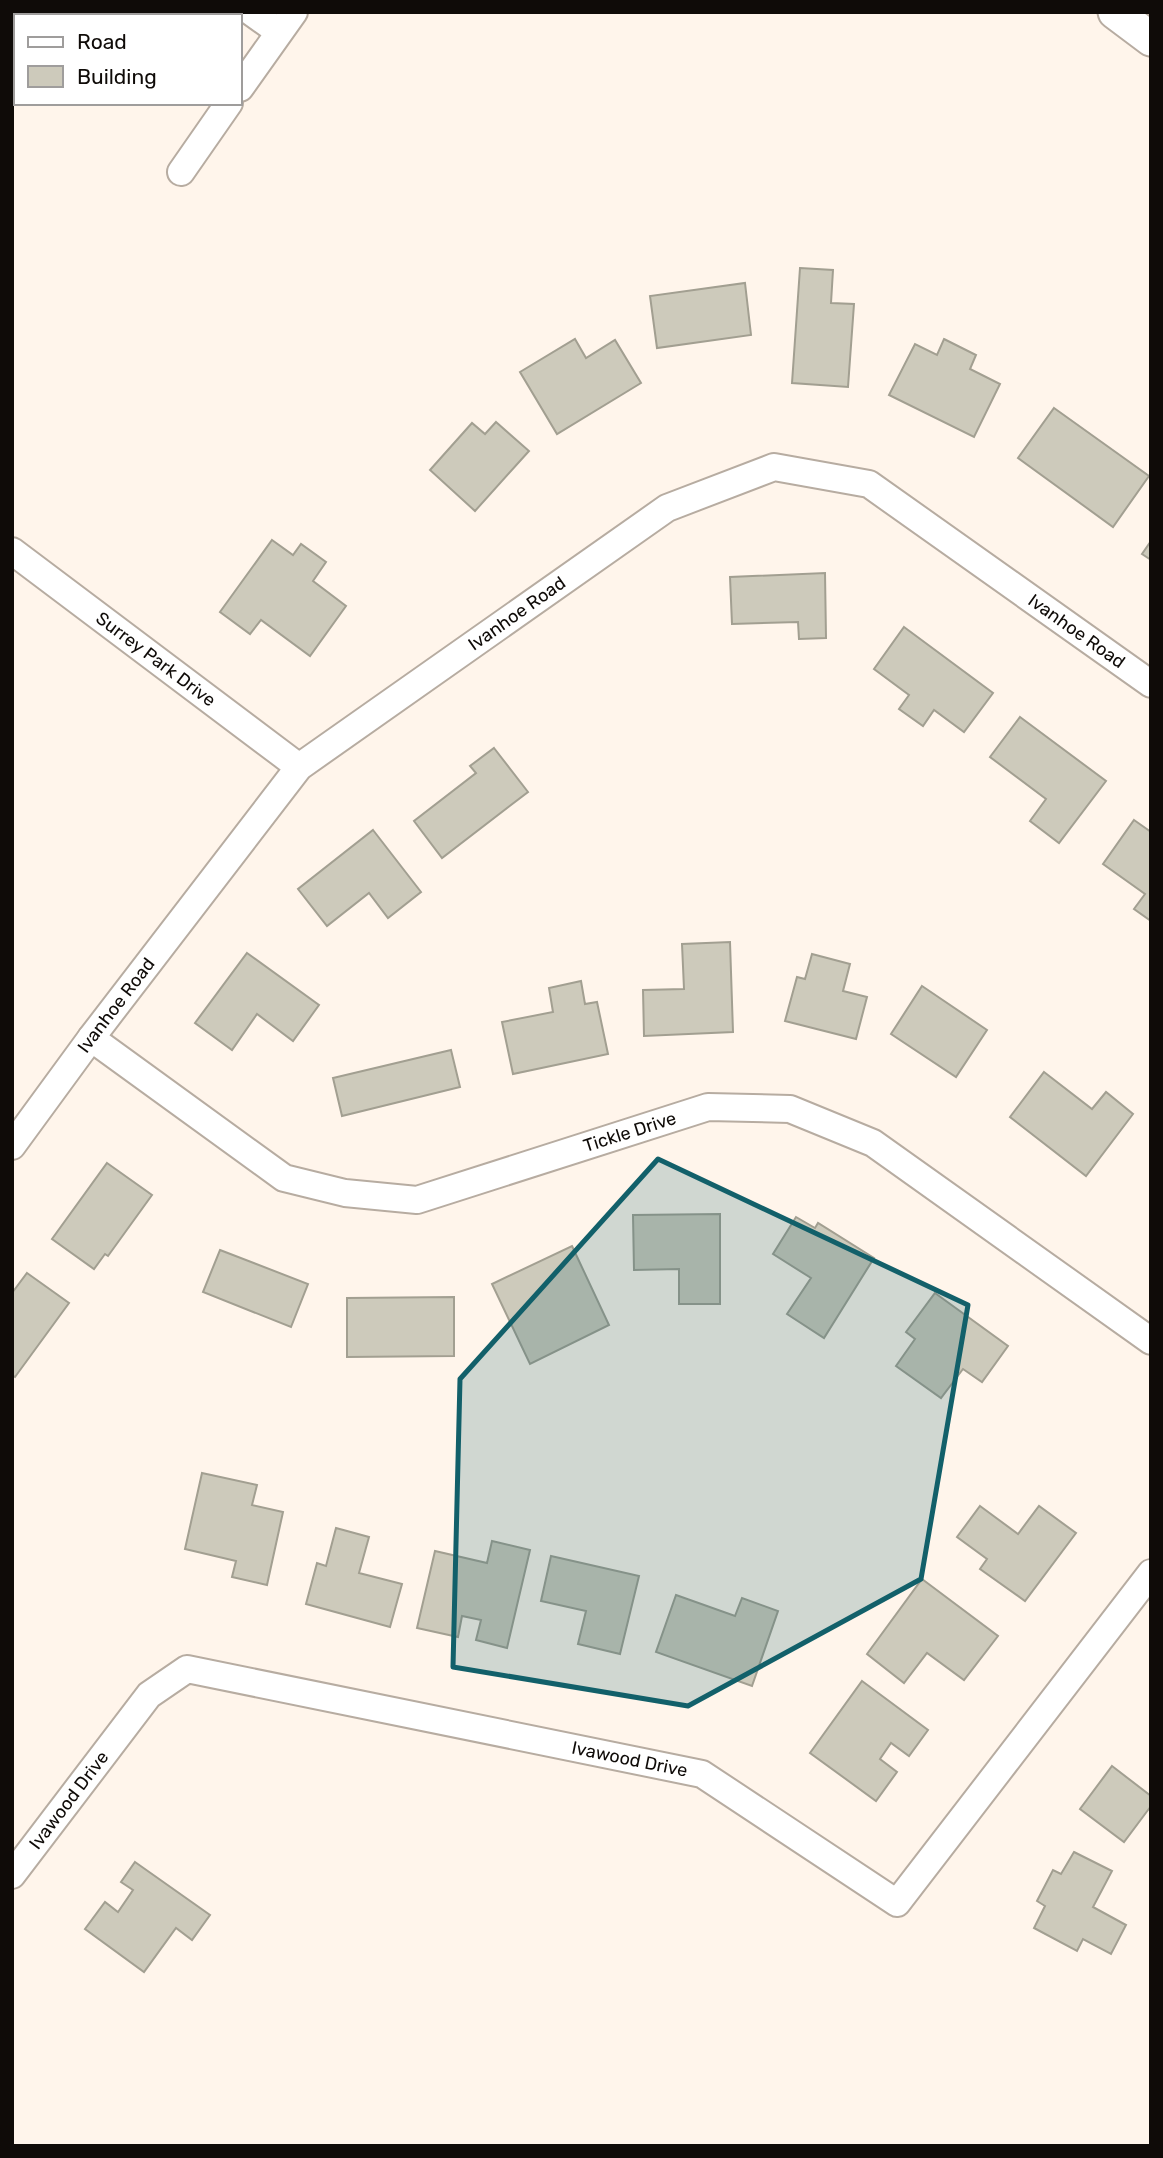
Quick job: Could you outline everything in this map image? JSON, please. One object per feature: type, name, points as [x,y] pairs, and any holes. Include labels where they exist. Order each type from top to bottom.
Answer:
[{"type":"street","points":[[242,85],[286,22],[251,12]]},
{"type":"street","points":[[1115,12],[1151,39]]},
{"type":"street","points":[[181,172],[228,105]]},
{"type":"street","name":"Ivanhoe Road","points":[[12,1146],[91,1038],[299,767],[667,508],[774,467],[869,484],[1151,684]]},
{"type":"street","name":"Surrey Park Drive","points":[[12,551],[299,767]]},
{"type":"street","name":"Tickle Drive","points":[[91,1038],[284,1178],[345,1193],[417,1199],[708,1107],[790,1108],[873,1143],[1151,1340]]},
{"type":"street","name":"Ivawood Drive","points":[[12,1875],[149,1695],[187,1669],[702,1774],[897,1903],[1151,1573]]},
{"type":"highlighted area","points":[[658,1159],[968,1305],[921,1579],[688,1706],[453,1667],[460,1379]]},
{"type":"building","points":[[800,268],[833,270],[831,303],[854,304],[848,387],[792,383]]},
{"type":"building","points":[[745,283],[751,335],[657,348],[650,296]]},
{"type":"building","points":[[575,339],[586,358],[615,340],[641,383],[557,434],[520,372]]},
{"type":"building","points":[[944,339],[976,355],[970,369],[1000,384],[974,437],[889,395],[915,344],[937,355]]},
{"type":"building","points":[[1054,408],[1149,476],[1113,527],[1018,458]]},
{"type":"building","points":[[496,422],[529,451],[475,511],[430,470],[472,423],[485,434]]},
{"type":"building","points":[[272,540],[293,555],[301,544],[326,562],[313,581],[346,606],[310,656],[261,620],[250,634],[220,612]]},
{"type":"building","points":[[1151,541],[1151,560],[1142,554]]},
{"type":"building","points":[[825,573],[826,638],[799,639],[798,622],[732,624],[730,577]]},
{"type":"building","points":[[904,627],[993,693],[964,732],[934,710],[923,726],[899,709],[909,695],[874,669]]},
{"type":"building","points":[[1020,717],[1106,781],[1059,843],[1030,821],[1046,799],[990,757]]},
{"type":"building","points":[[494,748],[528,792],[442,858],[414,821],[476,773],[470,766]]},
{"type":"building","points":[[1134,820],[1151,832],[1151,921],[1134,909],[1145,894],[1103,864]]},
{"type":"building","points":[[373,830],[421,892],[388,918],[369,893],[327,926],[298,889]]},
{"type":"building","points":[[730,942],[733,1032],[644,1036],[643,990],[684,989],[682,944]]},
{"type":"building","points":[[247,953],[319,1005],[293,1041],[257,1014],[232,1050],[195,1023]]},
{"type":"building","points":[[812,954],[850,964],[843,991],[867,997],[856,1039],[785,1021],[797,977],[805,979]]},
{"type":"building","points":[[581,981],[585,1004],[597,1002],[608,1054],[513,1074],[502,1022],[553,1012],[549,988]]},
{"type":"building","points":[[922,986],[987,1030],[956,1077],[891,1034]]},
{"type":"building","points":[[451,1050],[460,1087],[342,1116],[333,1078]]},
{"type":"building","points":[[1044,1072],[1092,1109],[1106,1092],[1133,1114],[1086,1176],[1010,1117]]},
{"type":"building","points":[[107,1163],[152,1195],[108,1256],[105,1254],[94,1269],[52,1239]]},
{"type":"building","points":[[720,1214],[720,1304],[679,1304],[679,1269],[634,1270],[633,1215]]},
{"type":"building","points":[[796,1217],[815,1228],[818,1223],[874,1258],[824,1338],[787,1314],[811,1278],[773,1254]]},
{"type":"building","points":[[572,1246],[609,1325],[530,1364],[492,1284]]},
{"type":"building","points":[[220,1250],[308,1284],[291,1327],[203,1292]]},
{"type":"building","points":[[27,1273],[69,1303],[15,1377],[12,1375],[12,1293]]},
{"type":"building","points":[[935,1293],[1008,1346],[982,1382],[963,1369],[941,1398],[896,1366],[915,1339],[906,1332]]},
{"type":"building","points":[[454,1297],[454,1356],[347,1357],[347,1298]]},
{"type":"building","points":[[202,1473],[257,1485],[252,1505],[283,1512],[267,1585],[232,1577],[236,1561],[185,1549]]},
{"type":"building","points":[[980,1506],[1018,1534],[1039,1506],[1076,1533],[1025,1601],[980,1569],[987,1559],[957,1537]]},
{"type":"building","points":[[336,1528],[369,1537],[359,1573],[402,1584],[390,1627],[306,1604],[317,1563],[326,1566]]},
{"type":"building","points":[[492,1541],[530,1550],[507,1648],[476,1640],[481,1620],[462,1616],[458,1637],[417,1628],[435,1551],[487,1563]]},
{"type":"building","points":[[551,1556],[639,1576],[620,1654],[578,1644],[586,1611],[541,1601]]},
{"type":"building","points":[[922,1579],[998,1636],[964,1680],[927,1653],[904,1683],[867,1654]]},
{"type":"building","points":[[676,1595],[735,1616],[742,1598],[778,1611],[752,1686],[656,1652]]},
{"type":"building","points":[[862,1681],[928,1730],[909,1756],[891,1743],[880,1759],[897,1772],[876,1801],[810,1753]]},
{"type":"building","points":[[1112,1766],[1151,1796],[1151,1806],[1124,1842],[1080,1809]]},
{"type":"building","points":[[1074,1852],[1112,1871],[1093,1907],[1126,1925],[1111,1954],[1083,1939],[1077,1951],[1034,1928],[1045,1906],[1037,1901],[1053,1870],[1061,1874]]},
{"type":"building","points":[[135,1862],[210,1915],[192,1940],[176,1928],[144,1972],[85,1929],[105,1902],[118,1912],[133,1890],[121,1882]]}]
